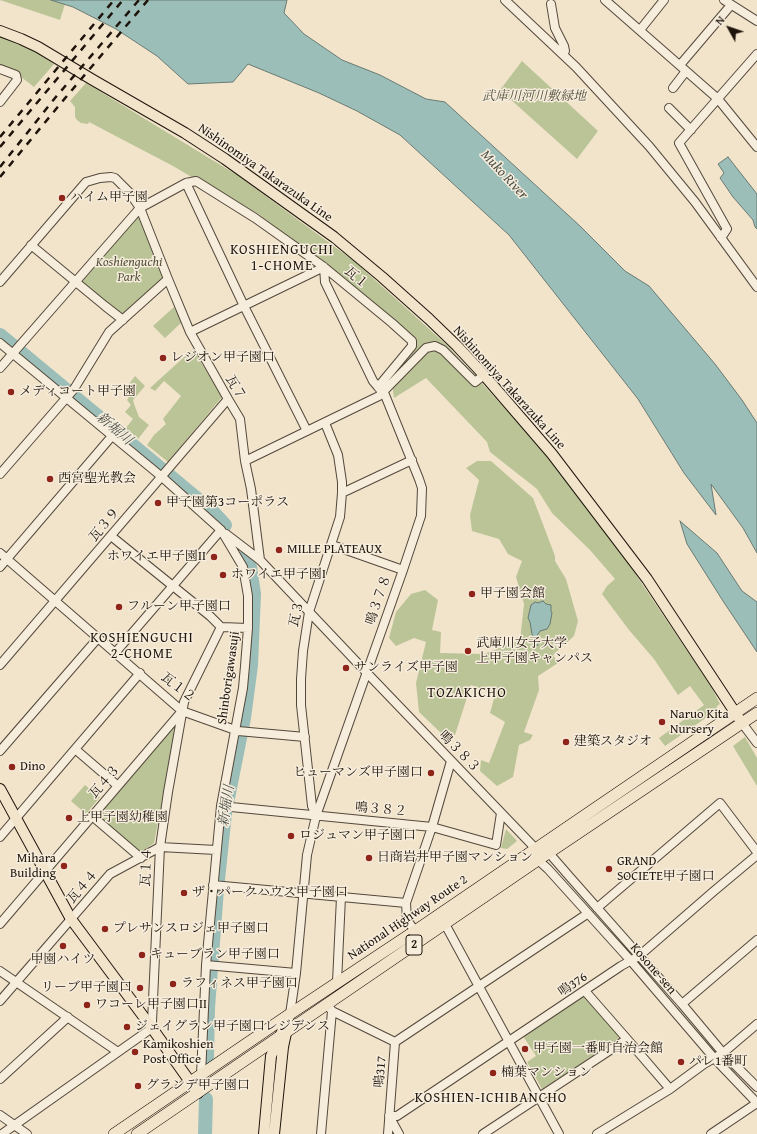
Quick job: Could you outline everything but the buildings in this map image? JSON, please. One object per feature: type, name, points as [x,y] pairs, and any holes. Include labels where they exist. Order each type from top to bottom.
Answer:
[{"type":"highway","name":"National Highway Route 2","points":[[114,1134],[757,698]]},
{"type":"highway","name":"National Highway Route 2","points":[[137,1134],[283,1034],[330,1008],[445,924],[757,713]]},
{"type":"main road","name":"Nishinomiya Takarazuka Line","points":[[0,31],[21,38],[49,53],[185,133],[225,159],[334,237],[429,319],[484,375],[552,454],[647,579],[742,723]]},
{"type":"main road","points":[[0,789],[72,919],[152,1027],[198,1093]]},
{"type":"main road","points":[[264,1134],[271,1056],[283,1034],[290,1014]]},
{"type":"main road","points":[[274,1134],[283,1034]]},
{"type":"street","points":[[505,0],[576,67],[649,146],[695,202],[757,287]]},
{"type":"street","points":[[605,0],[718,99],[757,147]]},
{"type":"street","points":[[640,30],[664,0]]},
{"type":"street","points":[[550,1],[555,28],[564,46],[565,51],[562,54]]},
{"type":"street","points":[[680,65],[727,2],[757,21]]},
{"type":"street","points":[[721,238],[727,229],[679,143],[757,54]]},
{"type":"street","points":[[751,61],[757,68]]},
{"type":"street","points":[[0,69],[16,75],[17,80],[0,102]]},
{"type":"street","points":[[672,88],[686,72]]},
{"type":"street","points":[[669,108],[691,130]]},
{"type":"street","name":"瓦７","points":[[31,246],[86,182],[107,177],[115,178],[129,192],[140,208],[190,332],[240,419],[245,461],[251,488],[260,560]]},
{"type":"street","name":"瓦１","points":[[186,183],[196,181],[255,218],[324,267],[392,323],[412,342],[412,346],[381,389]]},
{"type":"street","points":[[0,368],[140,208],[186,183],[244,306],[307,431]]},
{"type":"street","points":[[0,282],[31,246],[123,320]]},
{"type":"street","points":[[190,332],[324,267]]},
{"type":"street","name":"鳴３７８","points":[[290,1014],[296,973],[307,855],[316,816],[403,570],[420,516],[422,488],[412,460],[381,389],[373,381],[325,282],[324,267]]},
{"type":"street","points":[[0,474],[69,394],[88,368],[109,332],[168,279]]},
{"type":"street","name":"Shinborigawasuji","points":[[0,343],[16,350],[69,394],[112,436],[165,474],[221,530],[243,567],[248,596],[248,628],[239,730],[231,757],[225,807],[216,850],[216,885],[201,1075]]},
{"type":"street","points":[[245,461],[379,396],[381,389],[426,348],[435,346],[443,350],[475,382],[484,375]]},
{"type":"street","name":"瓦３９","points":[[0,665],[228,399]]},
{"type":"street","name":"瓦３","points":[[316,816],[312,806],[301,705],[300,679],[303,645],[309,612],[340,517],[342,493],[338,455],[324,424]]},
{"type":"street","points":[[0,567],[112,436]]},
{"type":"street","points":[[342,493],[412,460]]},
{"type":"street","points":[[115,653],[221,530]]},
{"type":"street","name":"鳴３８３","points":[[221,530],[260,560],[535,848]]},
{"type":"street","points":[[111,536],[221,626],[248,628]]},
{"type":"street","points":[[332,545],[403,570]]},
{"type":"street","name":"瓦１２","points":[[0,553],[182,711],[239,730],[305,737]]},
{"type":"street","points":[[182,711],[184,702],[221,626]]},
{"type":"street","points":[[0,751],[98,638]]},
{"type":"street","points":[[0,837],[140,673]]},
{"type":"street","name":"瓦４３","points":[[0,924],[182,711]]},
{"type":"street","name":"瓦１４","points":[[152,1027],[160,847],[182,711]]},
{"type":"street","points":[[742,723],[757,743]]},
{"type":"street","points":[[75,749],[118,786]]},
{"type":"street","points":[[415,931],[407,920],[406,903],[432,827],[451,761]]},
{"type":"street","points":[[597,908],[720,803],[757,852]]},
{"type":"street","name":"鳴３８２","points":[[225,807],[432,827],[496,845],[501,813]]},
{"type":"street","points":[[92,816],[140,858]]},
{"type":"street","points":[[160,847],[216,850]]},
{"type":"street","name":"瓦４４","points":[[0,1001],[110,874],[160,847]]},
{"type":"street","points":[[535,848],[549,853]]},
{"type":"street","points":[[535,848],[538,860]]},
{"type":"street","name":"Kosone-sen","points":[[549,853],[682,1004],[723,1053],[757,1087]]},
{"type":"street","name":"鳴376","points":[[389,1116],[397,1116],[621,966],[639,956],[757,855]]},
{"type":"street","name":"Kosone-sen","points":[[538,860],[548,868],[631,961],[714,1058],[757,1103]]},
{"type":"street","points":[[216,885],[406,903]]},
{"type":"street","points":[[337,982],[341,897]]},
{"type":"street","points":[[395,1042],[588,914]]},
{"type":"street","points":[[445,924],[559,1134]]},
{"type":"street","points":[[682,1004],[757,940]]},
{"type":"street","points":[[210,966],[296,973]]},
{"type":"street","points":[[0,971],[118,1052]]},
{"type":"street","points":[[585,991],[670,1089]]},
{"type":"street","points":[[321,1134],[330,1008]]},
{"type":"street","name":"鳴317","points":[[330,1008],[395,1042],[388,1134]]},
{"type":"street","points":[[0,1079],[68,1018]]},
{"type":"street","points":[[597,1134],[670,1089],[723,1053],[757,1024]]},
{"type":"street","points":[[2,1134],[152,1027]]},
{"type":"street","points":[[483,1134],[627,1039]]},
{"type":"street","points":[[711,1134],[757,1103]]},
{"type":"street","points":[[0,1115],[28,1134]]},
{"type":"street","points":[[389,1116],[399,1134]]},
{"type":"green space","points":[[0,0],[51,0],[65,4],[60,20]]},
{"type":"green space","points":[[0,36],[31,49],[54,64],[34,87],[16,73],[0,67]]},
{"type":"green space","name":"武庫川河川敷緑地","points":[[522,61],[598,131],[577,159],[500,90]]},
{"type":"green space","points":[[86,83],[237,175],[354,261],[449,347],[546,454],[630,566],[712,688],[720,704],[717,706],[716,711],[665,746],[659,738],[704,705],[690,686],[678,695],[654,659],[629,630],[602,594],[607,586],[615,579],[590,550],[552,513],[537,489],[490,452],[487,442],[426,378],[394,398],[391,376],[417,347],[408,331],[257,213],[173,166],[89,122],[88,124],[81,123],[77,120],[75,117],[75,107],[70,101]]},
{"type":"green space","name":"Koshienguchi Park","points":[[137,216],[139,216],[165,279],[125,313],[120,314],[83,284],[82,279]]},
{"type":"green space","points":[[174,307],[182,322],[165,338],[153,326]]},
{"type":"green space","points":[[193,349],[222,397],[168,462],[147,445],[154,435],[166,424],[163,419],[181,396],[164,381],[155,391],[150,388]]},
{"type":"green space","points":[[135,376],[145,386],[133,400],[134,404],[139,417],[149,425],[138,439],[125,429],[133,419],[125,412],[131,405],[127,400],[129,397],[123,392]]},
{"type":"green space","points":[[477,461],[491,461],[533,498],[555,556],[555,561],[566,579],[578,621],[574,636],[553,655],[558,663],[538,676],[539,690],[524,732],[533,735],[530,740],[519,745],[513,777],[497,786],[480,771],[481,760],[489,763],[505,722],[490,713],[495,695],[471,685],[455,735],[441,733],[419,712],[416,683],[426,642],[414,638],[396,646],[389,638],[396,612],[411,594],[425,590],[438,600],[432,630],[441,632],[440,653],[484,654],[520,640],[524,604],[516,577],[522,561],[508,554],[499,539],[472,531],[470,515],[479,480],[466,468]]},
{"type":"green space","points":[[173,727],[176,729],[154,843],[140,853],[96,816]]},
{"type":"green space","points":[[745,737],[757,758],[757,786],[733,746]]},
{"type":"green space","points":[[85,785],[100,797],[86,814],[71,801]]},
{"type":"green space","points":[[506,829],[517,841],[507,849],[501,848]]},
{"type":"green space","points":[[583,997],[586,997],[619,1035],[618,1039],[542,1089],[527,1062],[536,1056],[523,1036]]},
{"type":"water","name":"Muko River","points":[[51,0],[287,0],[284,13],[304,34],[342,60],[380,75],[426,99],[445,102],[580,226],[625,271],[649,286],[715,364],[742,400],[757,423],[757,553],[743,528],[711,484],[716,515],[684,473],[638,399],[509,235],[400,135],[357,111],[319,93],[248,64],[233,82],[188,84],[157,56],[116,29],[73,7]]},
{"type":"water","points":[[728,157],[757,194],[757,229],[753,220],[733,197],[720,178],[724,173],[718,164]]},
{"type":"water","points":[[680,521],[717,553],[742,591],[757,602],[757,652],[687,544]]},
{"type":"water","points":[[543,601],[546,604],[551,605],[552,613],[550,624],[547,629],[540,631],[538,634],[537,637],[539,640],[537,646],[535,645],[535,639],[532,634],[528,618],[531,605],[535,602],[538,603]]},
{"type":"waterway","name":"新堀川","points":[[0,335],[213,512],[225,525]]},
{"type":"waterway","name":"新堀川","points":[[207,1057],[208,1008],[217,889],[225,813],[244,718],[251,665],[254,594],[250,567],[245,557]]},
{"type":"waterway","name":"新堀川","points":[[205,1134],[206,1099]]},
{"type":"railway","points":[[0,137],[114,0]]},
{"type":"railway","points":[[0,147],[123,0]]},
{"type":"railway","points":[[0,167],[55,98],[139,0]]},
{"type":"railway","points":[[0,177],[148,0]]},
{"type":"place","name":"ハイム甲子園","points":[[62,198]]},
{"type":"place","name":"レジオン甲子園口","points":[[163,358]]},
{"type":"place","name":"メディコート甲子園","points":[[11,392]]},
{"type":"place","name":"西宮聖光教会","points":[[50,479]]},
{"type":"place","name":"甲子園第3コーポラス","points":[[158,503]]},
{"type":"place","name":"MILLE PLATEAUX","points":[[279,550]]},
{"type":"place","name":"ホワイエ甲子園Ⅱ","points":[[214,557]]},
{"type":"place","name":"ホワイエ甲子園Ⅰ","points":[[223,575]]},
{"type":"place","name":"甲子園会館","points":[[472,594]]},
{"type":"place","name":"フルーン甲子園口","points":[[119,607]]},
{"type":"place","name":"武庫川女子大学 上甲子園キャンパス","points":[[468,651]]},
{"type":"place","name":"サンライズ甲子園","points":[[346,668]]},
{"type":"place","name":"Naruo Kita Nursery","points":[[662,722]]},
{"type":"place","name":"建築スタジオ","points":[[566,742]]},
{"type":"place","name":"Dino","points":[[12,767]]},
{"type":"place","name":"ヒューマンズ甲子園口","points":[[431,773]]},
{"type":"place","name":"上甲子園幼稚園","points":[[69,818]]},
{"type":"place","name":"ロジュマン甲子園口","points":[[291,836]]},
{"type":"place","name":"日商岩井甲子園マンション","points":[[369,858]]},
{"type":"place","name":"Mihara Building","points":[[64,866]]},
{"type":"place","name":"GRAND SOCIETE甲子園口","points":[[609,869]]},
{"type":"place","name":"ザ・パークハウス甲子園口","points":[[184,893]]},
{"type":"place","name":"プレサンスロジェ甲子園口","points":[[105,929]]},
{"type":"place","name":"甲園ハイツ","points":[[63,946]]},
{"type":"place","name":"キューブラン甲子園口","points":[[142,955]]},
{"type":"place","name":"ラフィネス甲子園口","points":[[173,984]]},
{"type":"place","name":"リーブ甲子園口","points":[[140,988]]},
{"type":"place","name":"ワコーレ甲子園口Ⅱ","points":[[87,1005]]},
{"type":"place","name":"ジェイグラン甲子園口レジデンス","points":[[127,1027]]},
{"type":"place","name":"甲子園一番町自治会館","points":[[525,1049]]},
{"type":"place","name":"Kamikoshien Post Office","points":[[135,1052]]},
{"type":"place","name":"パレ1番町","points":[[681,1062]]},
{"type":"place","name":"楠葉マンション","points":[[493,1073]]},
{"type":"place","name":"グランデ甲子園口","points":[[138,1086]]},
{"type":"district","name":"KOSHIENGUCHI 1-CHOME","points":[[282,258]]},
{"type":"district","name":"KOSHIENGUCHI 2-CHOME","points":[[142,646]]},
{"type":"district","name":"TOZAKICHO","points":[[467,693]]},
{"type":"district","name":"KOSHIEN-ICHIBANCHO","points":[[491,1098]]}]
